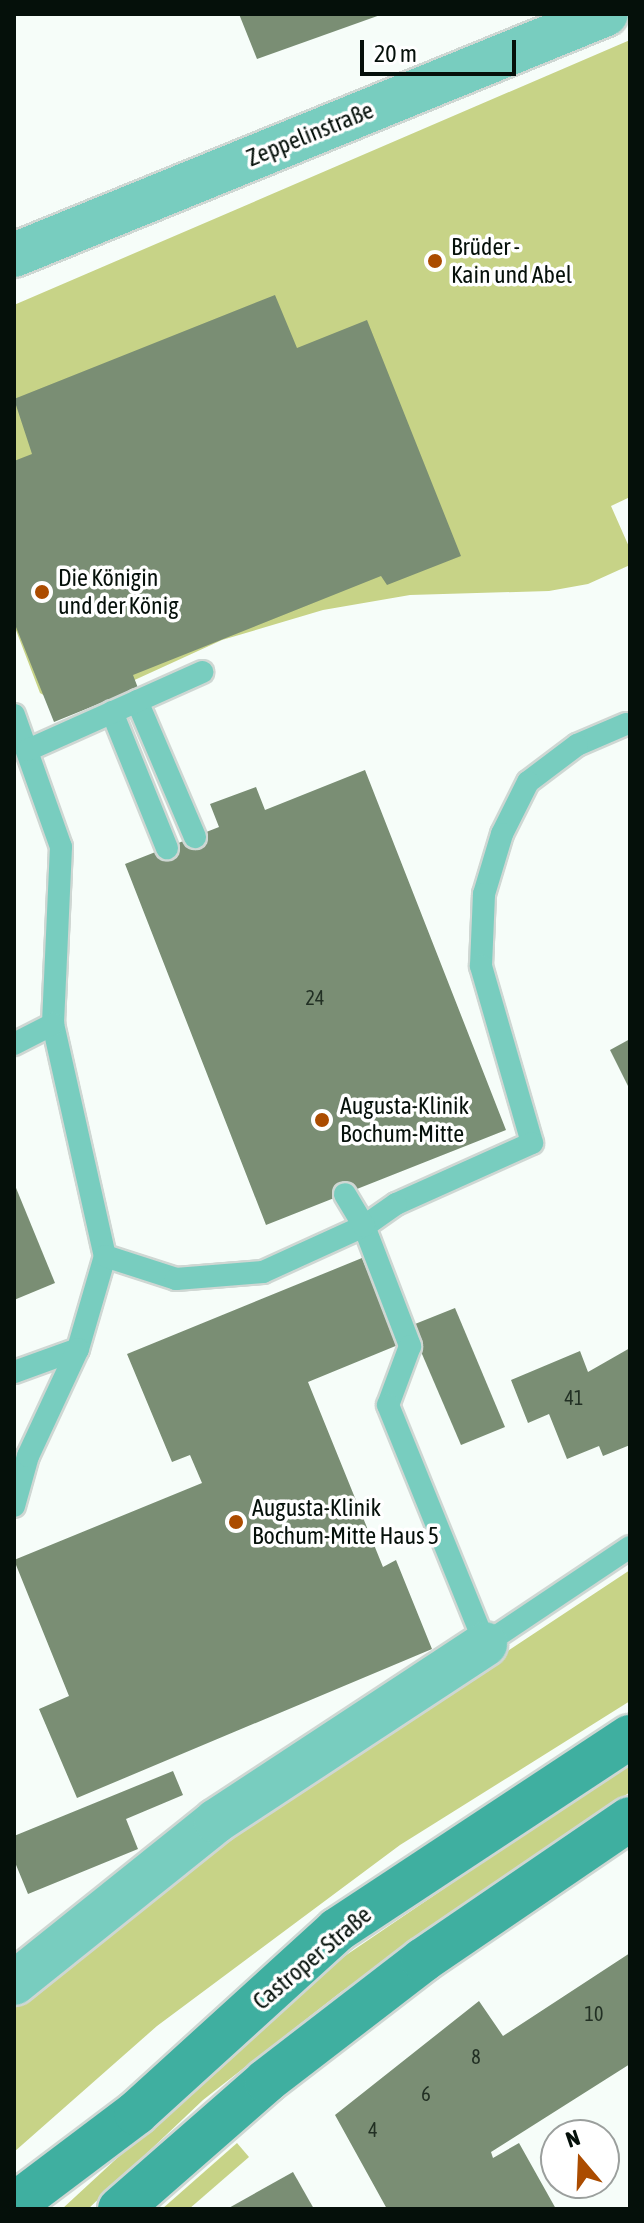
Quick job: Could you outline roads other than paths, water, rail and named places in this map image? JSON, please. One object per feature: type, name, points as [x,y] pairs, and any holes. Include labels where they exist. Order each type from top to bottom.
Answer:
[{"type":"main road","name":"Castroper Straße","points":[[14,2205],[90,2152],[337,1930],[630,1737]]},
{"type":"main road","points":[[120,2209],[266,2081],[423,1960],[630,1819]]},
{"type":"street","name":"Zeppelinstraße","points":[[14,255],[606,14]]},
{"type":"street","points":[[14,1983],[216,1821],[485,1644]]},
{"type":"street","points":[[42,2209],[90,2152]]},
{"type":"lane","points":[[28,750],[202,672]]},
{"type":"lane","points":[[137,701],[195,837]]},
{"type":"lane","points":[[112,712],[167,848]]},
{"type":"lane","points":[[14,715],[61,847],[53,1024],[105,1256],[78,1349],[28,1456],[14,1506]]},
{"type":"lane","points":[[105,1256],[176,1279],[263,1272],[364,1226],[396,1204],[532,1143],[481,966],[484,894],[502,834],[528,782],[577,745],[626,724]]},
{"type":"lane","points":[[14,1044],[53,1024]]},
{"type":"lane","points":[[345,1194],[364,1226],[410,1346],[388,1405],[485,1644],[630,1547]]},
{"type":"lane","points":[[14,1372],[78,1349]]},
{"type":"place","name":"Brüder - Kain und Abel","points":[[435,261]]},
{"type":"place","name":"Die Königin und der König","points":[[42,592]]},
{"type":"place","name":"Augusta-Klinik Bochum-Mitte","points":[[322,1120]]},
{"type":"place","name":"Augusta-Klinik Bochum-Mitte Haus 5","points":[[236,1522]]}]
